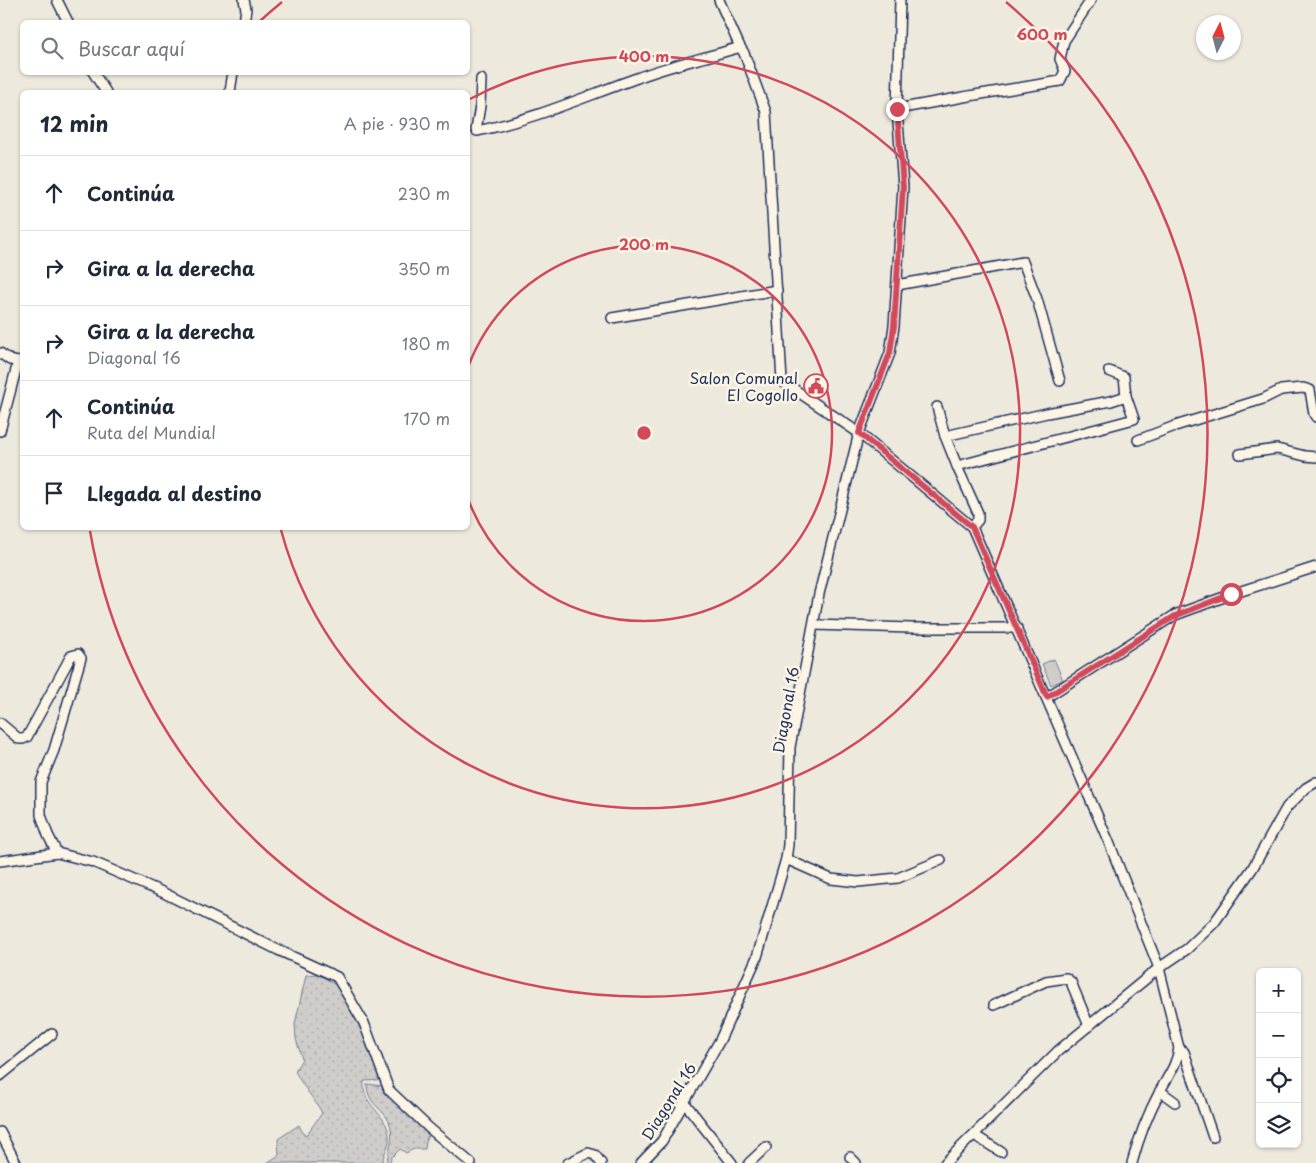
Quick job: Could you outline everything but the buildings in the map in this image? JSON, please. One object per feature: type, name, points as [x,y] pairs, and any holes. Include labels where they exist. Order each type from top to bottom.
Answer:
[{"type":"street","points":[[57,0],[67,20]]},
{"type":"street","points":[[244,0],[246,9],[244,20]]},
{"type":"street","points":[[720,0],[744,53],[766,112],[782,381],[859,433],[972,527],[1108,840],[1159,968],[1179,1048],[1178,1058],[1160,1091],[1136,1147],[1132,1163]]},
{"type":"street","name":"Diagonal 16","points":[[641,1163],[662,1141],[720,1040],[757,957],[786,859],[790,747],[820,594],[859,433],[890,353],[894,326],[903,187],[897,109],[900,0]]},
{"type":"street","points":[[897,109],[1060,81],[1064,70],[1060,58],[1064,41],[1090,0]]},
{"type":"street","points":[[480,79],[480,106],[477,131],[493,128],[568,104],[638,77],[740,47]]},
{"type":"street","points":[[95,75],[105,90]]},
{"type":"street","points":[[230,90],[233,75]]},
{"type":"street","points":[[897,285],[1023,262],[1037,299],[1060,381]]},
{"type":"street","points":[[612,318],[777,290]]},
{"type":"street","points":[[0,353],[10,360],[20,362],[14,372],[0,432]]},
{"type":"street","points":[[957,466],[1134,419],[1126,396],[1124,377],[1109,371]]},
{"type":"street","points":[[1138,440],[1175,426],[1264,399],[1290,388],[1310,390],[1316,417]]},
{"type":"street","points":[[945,436],[1111,401],[1126,396]]},
{"type":"street","points":[[937,407],[945,436],[978,513],[978,520],[972,527]]},
{"type":"street","points":[[1240,454],[1277,449],[1316,457]]},
{"type":"street","points":[[1047,697],[1175,616],[1236,593],[1316,567]]},
{"type":"street","points":[[814,625],[911,628],[1017,628]]},
{"type":"street","points":[[0,723],[20,739],[27,737],[71,656],[78,654],[80,658],[54,750],[42,782],[41,816],[57,853]]},
{"type":"street","points":[[945,1163],[1058,1051],[1159,968],[1187,949],[1214,923],[1252,868],[1287,807],[1306,788],[1316,782]]},
{"type":"street","points":[[0,861],[57,853],[93,862],[162,892],[337,977],[364,1024],[389,1090],[429,1128],[471,1163]]},
{"type":"street","points":[[786,859],[831,879],[858,882],[898,878],[941,860]]},
{"type":"street","points":[[994,1005],[1046,981],[1066,978],[1071,982],[1089,1026]]},
{"type":"street","points":[[0,1076],[52,1034]]},
{"type":"street","points":[[1179,1048],[1184,1052],[1212,1137]]},
{"type":"street","points":[[1160,1091],[1176,1102]]},
{"type":"street","points":[[684,1102],[732,1163]]},
{"type":"street","points":[[974,1135],[1001,1152]]},
{"type":"street","points":[[1,1138],[16,1163]]},
{"type":"street","points":[[749,1163],[766,1147]]},
{"type":"street","points":[[568,1163],[588,1153],[595,1155],[601,1163]]},
{"type":"shaded area","points":[[1054,659],[1063,680],[1051,685],[1042,664]]},
{"type":"shaded area","points":[[318,974],[336,985],[357,1018],[381,1080],[364,1081],[364,1090],[367,1098],[386,1124],[388,1131],[389,1141],[382,1163],[267,1163],[279,1155],[278,1139],[299,1125],[304,1135],[307,1134],[322,1113],[295,1071],[302,1059],[296,1039],[295,1024],[306,975]]},
{"type":"shaded area","points":[[367,1084],[383,1086],[431,1134],[427,1137],[425,1149],[414,1149],[406,1153],[400,1149],[391,1158],[390,1163],[386,1163],[391,1141],[391,1128],[386,1116],[370,1098]]},
{"type":"place","name":"Salon Comunal El Cogollo","points":[[816,386]]},
{"type":"route","points":[[897,109],[903,187],[894,326],[890,353],[859,433],[972,527],[1047,697],[1175,616],[1231,594]]}]
